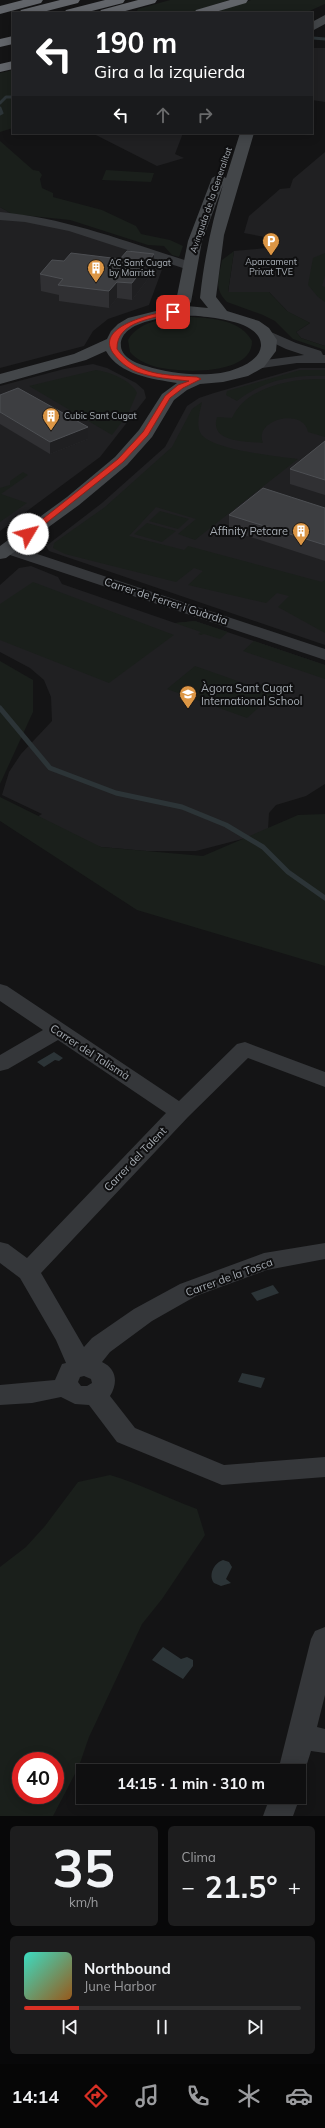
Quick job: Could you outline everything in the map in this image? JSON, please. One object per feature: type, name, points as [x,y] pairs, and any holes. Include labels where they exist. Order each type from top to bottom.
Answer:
[{"type":"highway","points":[[0,10],[37,0]]},
{"type":"highway","points":[[19,12],[57,0]]},
{"type":"highway","points":[[29,12],[74,0]]},
{"type":"highway","points":[[74,12],[118,0]]},
{"type":"highway","points":[[109,12],[151,0]]},
{"type":"highway","points":[[203,12],[242,0]]},
{"type":"highway","points":[[0,19],[12,14]]},
{"type":"highway","points":[[0,32],[12,28]]},
{"type":"highway","points":[[0,43],[12,40]]},
{"type":"highway","points":[[0,68],[12,65]]},
{"type":"street","points":[[313,17],[325,11]]},
{"type":"street","points":[[313,26],[325,19]]},
{"type":"street","name":"Avinguda de la Generalitat","points":[[173,312],[183,302],[195,241],[234,134]]},
{"type":"street","name":"Avinguda de la Generalitat","points":[[221,313],[208,298],[210,266],[220,218],[247,134]]},
{"type":"street","points":[[0,216],[46,221],[77,228],[189,266]]},
{"type":"street","points":[[197,311],[221,313],[246,321],[264,333],[292,346],[325,358],[297,359],[255,365],[230,375],[197,379],[155,375],[134,368],[119,358],[113,349],[113,342],[119,332],[131,323],[149,316],[173,312],[197,311]]},
{"type":"street","points":[[255,365],[266,355],[269,347],[268,340],[264,333]]},
{"type":"street","points":[[0,379],[80,357],[113,342]]},
{"type":"street","points":[[80,357],[119,358]]},
{"type":"street","points":[[155,375],[164,385],[168,397]]},
{"type":"street","points":[[4,552],[73,501],[121,461],[146,433],[168,397],[181,387],[197,379]]},
{"type":"street","name":"Carrer de Ferrer i Guàrdia","points":[[4,552],[232,623],[325,655]]},
{"type":"street","name":"Carrer del Talismà","points":[[0,991],[180,1112]]},
{"type":"street","points":[[0,1064],[58,1031]]},
{"type":"street","name":"Carrer del Talent","points":[[28,1272],[180,1112],[245,1049],[325,1080]]},
{"type":"street","points":[[0,1250],[28,1272],[68,1338],[78,1374],[71,1392],[80,1396],[94,1394],[126,1435],[222,1475],[325,1467]]},
{"type":"street","name":"Carrer de la Tosca","points":[[78,1374],[92,1354],[101,1345],[143,1315],[188,1290],[264,1262],[325,1251]]},
{"type":"street","points":[[0,1395],[32,1393],[78,1374]]},
{"type":"street","points":[[297,1764],[313,1739],[325,1639]]},
{"type":"street","points":[[278,1816],[282,1804]]},
{"type":"shaded area","points":[[170,0],[229,0],[192,12],[136,12],[138,9]]},
{"type":"shaded area","points":[[251,0],[325,0],[325,4],[307,12],[215,12]]},
{"type":"shaded area","points":[[313,48],[325,48],[325,102],[313,100]]},
{"type":"shaded area","points":[[12,70],[12,128],[0,132],[0,73]]},
{"type":"shaded area","points":[[94,134],[183,134],[175,154],[184,158],[157,166]]},
{"type":"shaded area","points":[[0,141],[33,170],[39,171],[42,175],[40,179],[42,188],[53,193],[53,197],[102,210],[136,226],[141,234],[170,240],[183,246],[179,257],[172,255],[164,246],[148,245],[70,220],[12,214],[0,207]]},
{"type":"shaded area","name":"Aparcament Privat TVE","points":[[325,152],[325,346],[301,338],[296,332],[310,323],[288,312],[269,292],[228,293],[234,251],[266,248],[270,238],[244,233],[249,216],[280,189],[290,188],[293,179]]},
{"type":"shaded area","points":[[106,170],[154,173],[151,182],[102,180]]},
{"type":"shaded area","points":[[0,207],[21,219],[90,235],[164,264],[149,305],[108,319],[93,331],[84,346],[0,368]]},
{"type":"shaded area","points":[[234,251],[228,292],[269,292],[287,311],[310,323],[296,332],[301,338],[325,346],[325,350],[293,339],[275,321],[227,302],[220,292],[218,282],[222,260]]},
{"type":"shaded area","points":[[325,253],[325,275],[322,286],[325,287],[325,302],[318,297],[308,285],[313,258]]},
{"type":"shaded area","points":[[191,317],[217,319],[233,324],[247,334],[252,341],[249,353],[240,361],[227,367],[194,371],[164,368],[146,364],[130,352],[128,340],[133,333],[140,328],[147,324],[165,319]]},
{"type":"shaded area","points":[[93,364],[107,368],[136,383],[144,390],[146,398],[100,457],[0,531],[0,386],[64,369]]},
{"type":"shaded area","points":[[300,368],[325,368],[325,645],[49,551],[46,546],[102,503],[165,447],[187,406],[199,398]]},
{"type":"shaded area","points":[[96,370],[120,377],[130,384],[137,393],[128,414],[112,435],[29,386]]},
{"type":"shaded area","points":[[300,370],[325,370],[325,376],[301,376],[278,380],[257,388],[237,401],[226,395],[227,391]]},
{"type":"shaded area","points":[[325,379],[325,437],[308,432],[305,424],[298,420],[289,418],[272,422],[265,428],[262,435],[263,443],[239,441],[224,436],[218,432],[216,426],[217,417],[232,418],[239,407],[248,398],[259,391],[285,382]]},
{"type":"shaded area","points":[[202,402],[198,425],[200,432],[205,438],[229,448],[298,459],[195,540],[178,534],[196,519],[156,507],[129,536],[184,550],[188,546],[322,582],[325,580],[325,633],[278,607],[289,596],[277,593],[266,603],[188,585],[203,571],[194,568],[176,582],[65,554],[53,548],[54,543],[105,507],[172,447],[192,409]]},
{"type":"shaded area","points":[[23,472],[28,475],[1,494],[27,503],[0,522],[0,488],[10,485],[10,481]]},
{"type":"shaded area","points":[[160,511],[189,519],[178,529],[149,521]]},
{"type":"shaded area","points":[[147,523],[176,531],[162,542],[134,534]]},
{"type":"shaded area","name":"Àgora Sant Cugat International School","points":[[31,566],[58,577],[62,584],[175,623],[195,621],[325,665],[325,784],[306,796],[276,805],[269,813],[268,829],[246,838],[196,851],[146,851],[101,847],[25,824],[42,814],[2,795],[9,772],[21,754],[52,721],[51,697],[44,680],[30,668],[0,652],[0,585],[19,568]]},
{"type":"shaded area","points":[[33,582],[174,635],[109,683],[0,640],[0,604]]},
{"type":"shaded area","points":[[195,621],[228,632],[220,639],[204,634],[198,634],[201,632],[175,623]]},
{"type":"shaded area","points":[[254,641],[325,665],[325,679],[243,651]]},
{"type":"shaded area","points":[[0,661],[33,680],[33,712],[0,784]]},
{"type":"shaded area","points":[[195,666],[274,694],[247,718],[167,689]]},
{"type":"shaded area","points":[[0,797],[101,847],[203,856],[298,815],[325,814],[325,966],[137,910],[0,821]]},
{"type":"shaded area","points":[[54,1052],[63,1058],[59,1061],[55,1060],[44,1067],[37,1062]]},
{"type":"shaded area","points":[[273,1285],[279,1293],[257,1301],[251,1293]]},
{"type":"shaded area","points":[[242,1373],[265,1378],[261,1388],[238,1382]]},
{"type":"shaded area","points":[[110,1475],[197,1509],[205,1535],[162,1599],[142,1624],[89,1737],[80,1764],[76,1764],[76,1772],[64,1795],[64,1752],[12,1752],[12,1804],[59,1804],[53,1816],[0,1816],[0,1567],[26,1547],[45,1526],[78,1482]]},
{"type":"shaded area","points":[[223,1560],[229,1562],[232,1567],[226,1579],[231,1583],[221,1586],[214,1583],[212,1580],[212,1573],[215,1566]]},
{"type":"shaded area","points":[[163,1647],[181,1659],[187,1657],[193,1660],[193,1666],[183,1679],[152,1660]]},
{"type":"building","points":[[127,251],[154,254],[132,283],[117,282],[109,291],[58,285],[63,279],[40,274],[52,260],[64,261],[71,253],[120,259]]},
{"type":"building","points":[[18,388],[88,427],[50,442],[0,412],[0,395]]},
{"type":"building","points":[[325,441],[325,480],[290,469]]},
{"type":"building","points":[[263,488],[325,508],[325,545],[229,515]]},
{"type":"waterway","points":[[313,38],[325,39]]},
{"type":"waterway","points":[[0,103],[6,97],[12,97]]},
{"type":"waterway","points":[[0,108],[2,113],[0,114]]},
{"type":"waterway","points":[[0,708],[50,768],[116,793],[182,807],[226,825],[263,847],[288,872],[325,898]]},
{"type":"place","name":"Aparcament Privat TVE","points":[[271,256]]},
{"type":"place","name":"AC Sant Cugat by Marriott","points":[[96,283]]},
{"type":"place","name":"Cubic Sant Cugat","points":[[51,431]]},
{"type":"place","name":"Affinity Petcare","points":[[301,546]]},
{"type":"place","name":"Àgora Sant Cugat International School","points":[[188,709]]},
{"type":"route","points":[[28,534],[73,501],[121,461],[146,433],[168,397],[174,391],[197,379],[180,379],[149,374],[122,361],[113,349],[114,338],[122,328],[137,320],[149,316],[173,312]]}]
